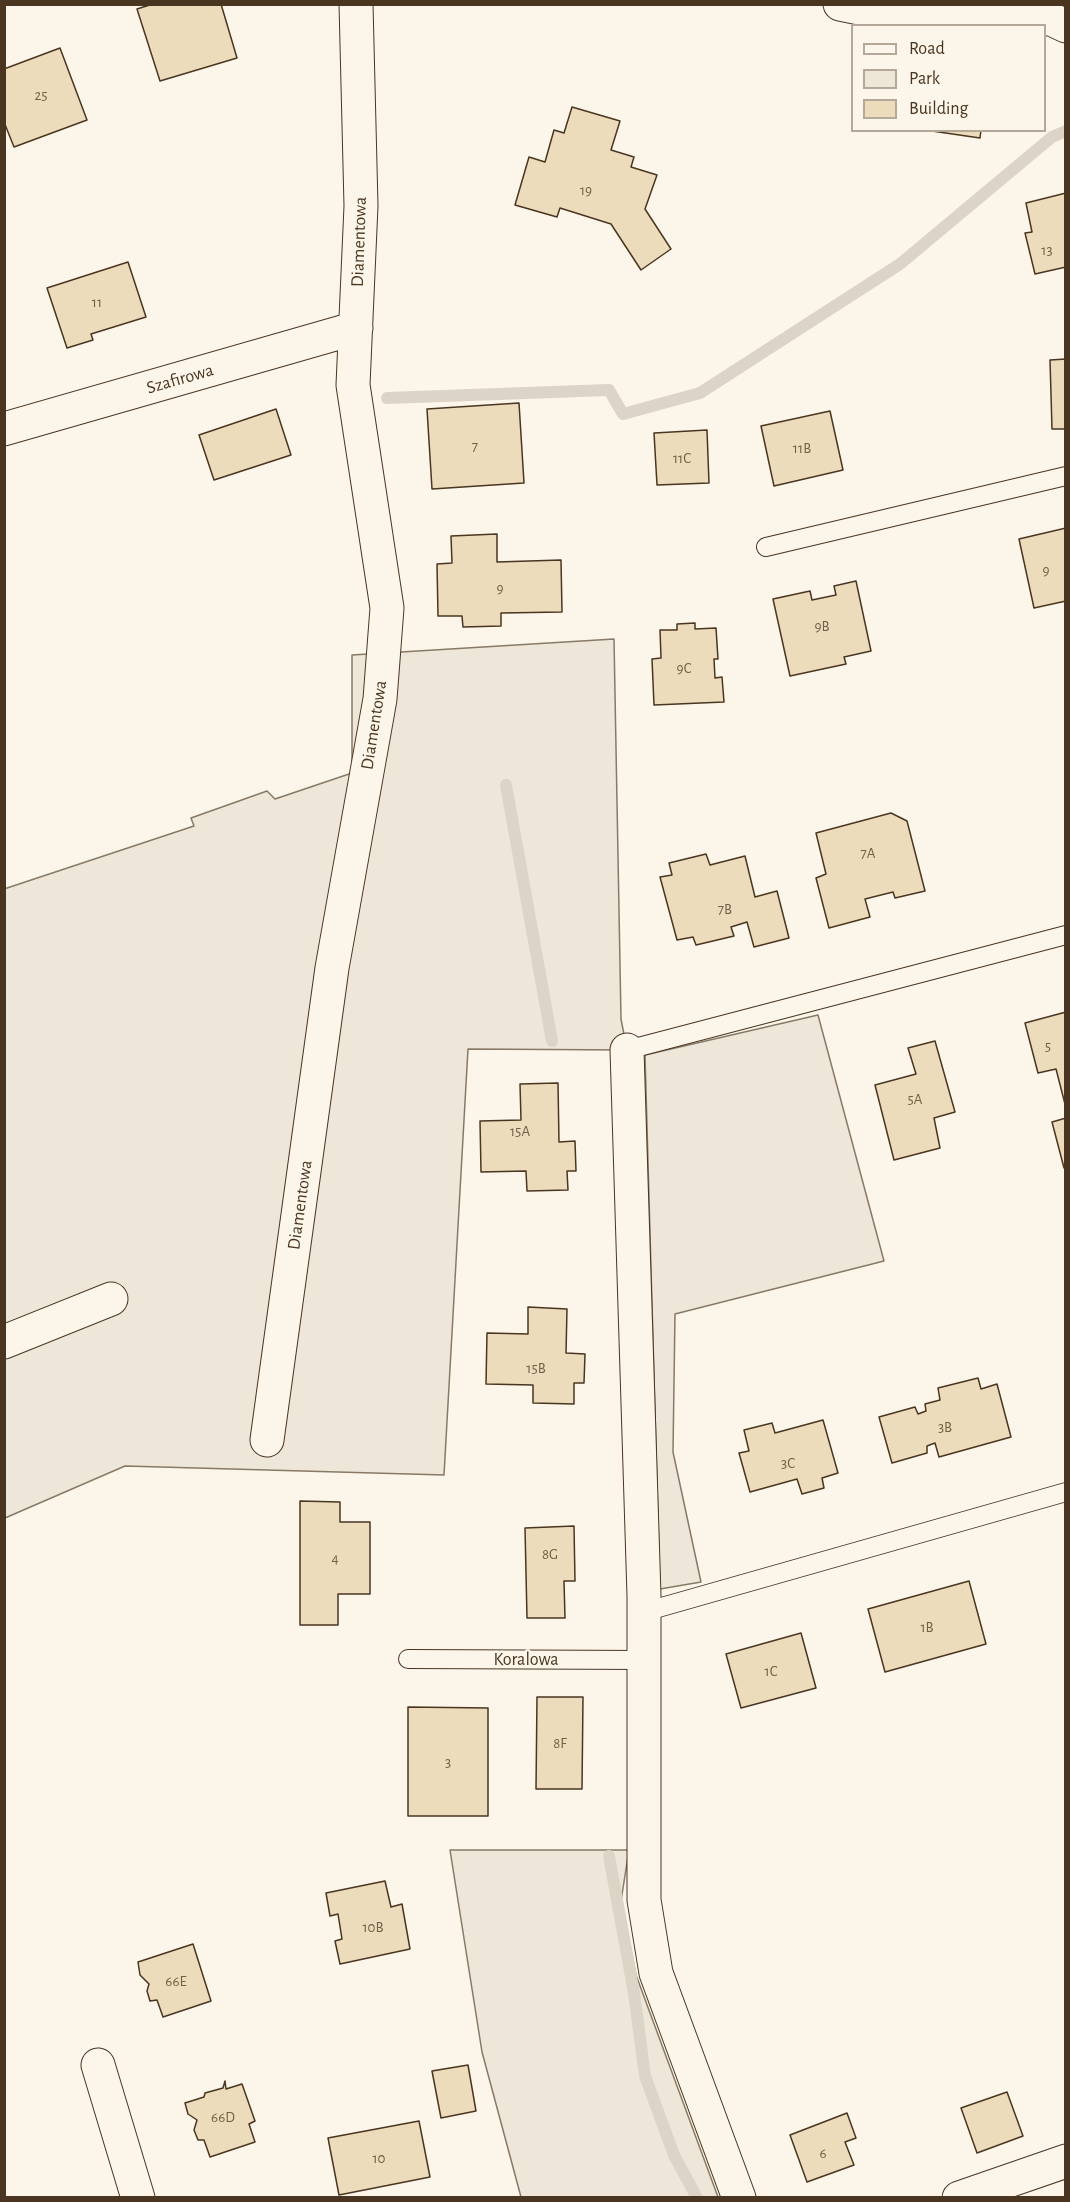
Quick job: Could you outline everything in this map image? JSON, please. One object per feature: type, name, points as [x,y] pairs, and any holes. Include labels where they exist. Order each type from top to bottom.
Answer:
[{"type":"street","name":"Diamentowa","points":[[267,1440],[333,968],[381,687],[387,608],[353,385],[361,206],[356,4]]},
{"type":"street","points":[[840,4],[889,14],[1051,20],[1065,26]]},
{"type":"street","name":"Szafirowa","points":[[4,429],[356,328]]},
{"type":"street","points":[[627,1050],[644,1612],[644,1900],[656,1973],[739,2198]]},
{"type":"street","points":[[4,1342],[111,1299]]},
{"type":"street","points":[[98,2065],[138,2198]]},
{"type":"street","points":[[959,2198],[1065,2161]]},
{"type":"lane","points":[[766,547],[1065,476]]},
{"type":"lane","points":[[627,1050],[1065,935]]},
{"type":"lane","points":[[644,1612],[1065,1492]]},
{"type":"lane","name":"Koralowa","points":[[408,1659],[644,1660]]},
{"type":"green space","points":[[614,639],[621,1019],[627,1050],[468,1049],[444,1475],[125,1466],[5,1518],[4,889],[194,826],[191,818],[267,791],[275,799],[352,773],[352,655]]},
{"type":"green space","points":[[818,1015],[884,1261],[675,1314],[673,1452],[701,1582],[660,1589],[645,1055]]},
{"type":"green space","points":[[450,1850],[629,1850],[621,1901],[636,1975],[718,2197],[521,2197],[482,2052]]},
{"type":"building","points":[[153,4],[221,4],[237,58],[160,81],[137,9]]},
{"type":"building","points":[[60,48],[87,120],[14,147],[4,122],[4,69]]},
{"type":"building","points":[[572,107],[620,121],[611,150],[634,157],[631,167],[657,175],[645,209],[671,249],[641,270],[611,224],[560,208],[557,217],[515,205],[529,157],[545,162],[554,130],[564,133]]},
{"type":"building","points":[[939,132],[981,132],[980,138]]},
{"type":"building","points":[[1066,193],[1066,267],[1035,274],[1025,233],[1032,232],[1026,203]]},
{"type":"building","points":[[128,262],[146,317],[91,334],[93,340],[67,348],[47,288]]},
{"type":"building","points":[[1066,359],[1066,429],[1052,429],[1050,360]]},
{"type":"building","points":[[519,403],[524,483],[432,489],[427,409]]},
{"type":"building","points":[[276,409],[291,455],[214,480],[199,435]]},
{"type":"building","points":[[830,411],[843,470],[774,486],[761,426]]},
{"type":"building","points":[[707,430],[709,483],[657,485],[654,433]]},
{"type":"building","points":[[1066,528],[1066,601],[1034,608],[1019,539]]},
{"type":"building","points":[[497,534],[497,562],[561,560],[562,612],[501,613],[501,626],[463,627],[462,616],[438,616],[437,564],[452,563],[451,536]]},
{"type":"building","points":[[856,581],[871,651],[844,657],[846,664],[790,676],[773,599],[810,591],[812,600],[836,595],[834,586]]},
{"type":"building","points":[[695,623],[695,629],[716,628],[718,659],[714,659],[715,678],[722,677],[724,702],[654,705],[652,659],[661,658],[660,630],[677,630],[677,624]]},
{"type":"building","points":[[891,813],[907,821],[925,891],[895,898],[893,892],[865,899],[870,917],[829,928],[816,878],[826,874],[816,833]]},
{"type":"building","points":[[706,854],[710,865],[745,856],[755,897],[777,891],[789,938],[754,947],[747,922],[731,927],[734,936],[696,945],[693,937],[677,940],[660,877],[672,875],[669,863]]},
{"type":"building","points":[[1066,1012],[1066,1108],[1056,1069],[1038,1073],[1025,1023]]},
{"type":"building","points":[[935,1041],[955,1112],[934,1118],[940,1148],[894,1160],[875,1085],[916,1074],[908,1048]]},
{"type":"building","points":[[558,1083],[559,1142],[575,1141],[576,1171],[567,1171],[568,1190],[527,1191],[526,1171],[481,1172],[480,1121],[521,1120],[520,1084]]},
{"type":"building","points":[[1066,1118],[1066,1167],[1064,1168],[1052,1122]]},
{"type":"building","points":[[528,1307],[567,1309],[566,1353],[585,1354],[584,1383],[574,1383],[574,1404],[533,1403],[533,1385],[486,1384],[487,1333],[528,1334]]},
{"type":"building","points":[[978,1378],[981,1389],[997,1384],[1011,1437],[939,1457],[935,1443],[927,1446],[927,1453],[892,1463],[879,1417],[915,1407],[918,1414],[926,1411],[925,1404],[940,1400],[938,1388]]},
{"type":"building","points":[[823,1420],[838,1473],[822,1478],[824,1488],[802,1494],[797,1479],[750,1492],[739,1453],[749,1451],[744,1430],[772,1423],[775,1433]]},
{"type":"building","points":[[300,1501],[340,1502],[340,1522],[370,1522],[370,1594],[338,1594],[338,1625],[300,1625]]},
{"type":"building","points":[[574,1526],[575,1581],[564,1581],[565,1618],[527,1618],[525,1528]]},
{"type":"building","points":[[969,1581],[986,1644],[885,1672],[868,1609]]},
{"type":"building","points":[[801,1633],[816,1688],[741,1708],[726,1654]]},
{"type":"building","points":[[537,1697],[583,1697],[582,1789],[536,1789]]},
{"type":"building","points":[[408,1707],[488,1708],[488,1816],[408,1816]]},
{"type":"building","points":[[385,1881],[391,1907],[402,1904],[410,1949],[340,1964],[335,1941],[342,1939],[338,1914],[330,1916],[326,1893]]},
{"type":"building","points":[[193,1944],[211,2001],[163,2017],[157,2000],[150,2001],[147,1991],[149,1984],[140,1975],[138,1962]]},
{"type":"building","points":[[468,2065],[476,2111],[441,2118],[432,2071]]},
{"type":"building","points":[[225,2081],[226,2089],[242,2084],[255,2121],[249,2124],[255,2142],[210,2157],[204,2140],[198,2140],[194,2130],[197,2120],[188,2114],[185,2103],[204,2097],[205,2093],[223,2088]]},
{"type":"building","points":[[1007,2092],[1023,2136],[977,2153],[961,2108]]},
{"type":"building","points":[[847,2113],[856,2138],[845,2142],[854,2165],[807,2182],[790,2135]]},
{"type":"building","points":[[419,2121],[430,2177],[339,2195],[328,2138]]},
{"type":"waterway","points":[[387,398],[609,390],[623,414],[700,393],[900,264],[1052,137],[1066,131]]},
{"type":"waterway","points":[[506,785],[552,1041]]},
{"type":"waterway","points":[[609,1856],[634,1993],[645,2076],[674,2155],[697,2198]]}]
